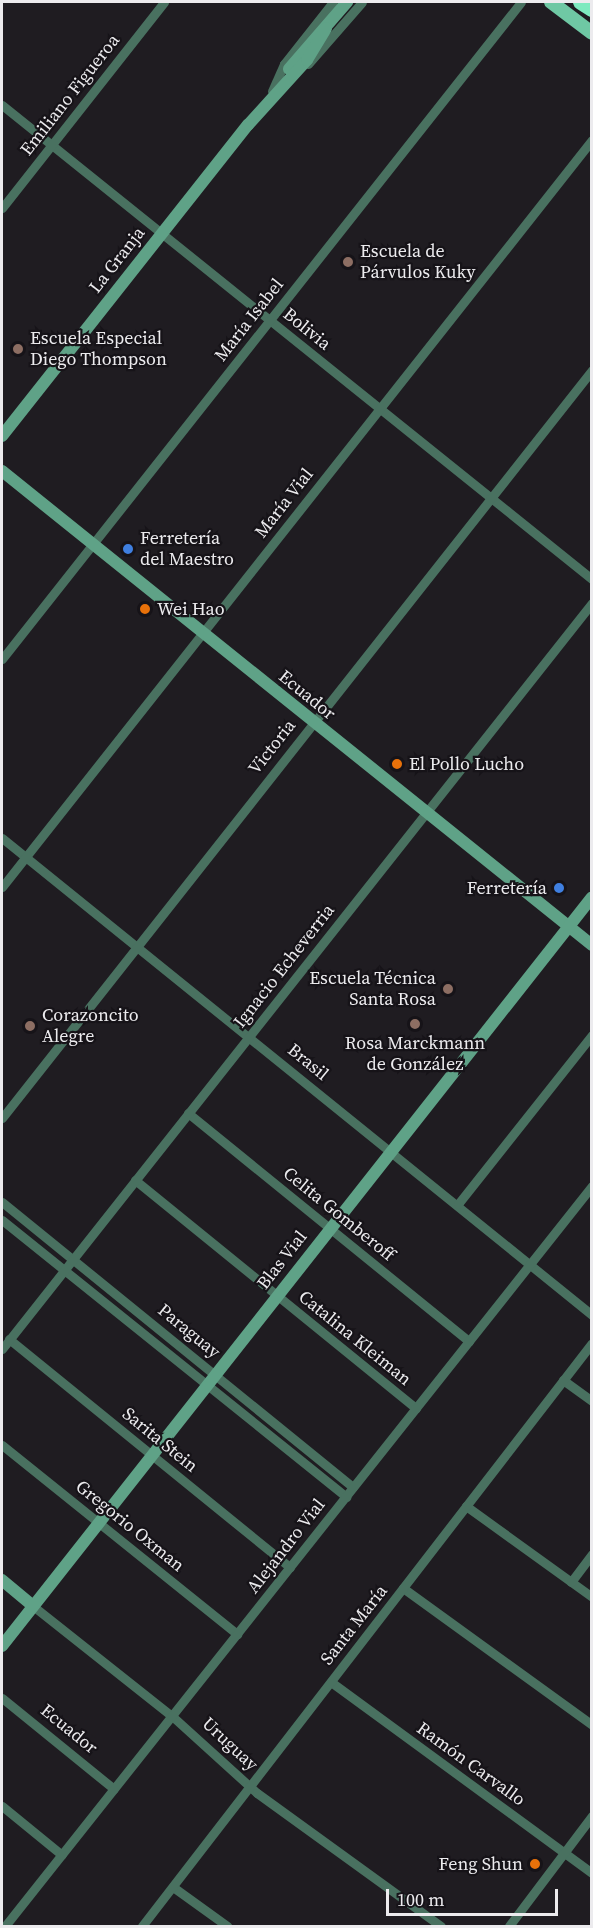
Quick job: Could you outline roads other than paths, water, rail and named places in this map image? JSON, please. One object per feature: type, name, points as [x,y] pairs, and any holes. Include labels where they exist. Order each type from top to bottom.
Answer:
[{"type":"highway","points":[[581,2],[591,9]]},
{"type":"main road","points":[[551,2],[591,33]]},
{"type":"street","name":"Emiliano Figueroa","points":[[2,208],[164,2]]},
{"type":"street","name":"La Granja","points":[[263,107],[284,64],[333,2]]},
{"type":"street","name":"La Granja","points":[[289,81],[347,2]]},
{"type":"street","name":"La Granja","points":[[2,436],[263,107],[315,57],[363,2]]},
{"type":"street","name":"María Isabel","points":[[2,659],[521,2]]},
{"type":"street","name":"La Granja","points":[[272,91],[327,28]]},
{"type":"street","name":"Bolivia","points":[[2,105],[591,579]]},
{"type":"street","name":"María Vial","points":[[2,886],[591,140]]},
{"type":"street","name":"Victoria","points":[[2,1118],[591,370]]},
{"type":"street","name":"Ecuador","points":[[2,471],[591,945]]},
{"type":"street","name":"Ignacio Echeverria","points":[[2,1349],[591,603]]},
{"type":"street","name":"Brasil","points":[[2,837],[458,1204],[591,1315]]},
{"type":"street","name":"Blas Vial","points":[[2,1646],[591,897]]},
{"type":"street","points":[[458,1204],[591,1035]]},
{"type":"street","name":"Celita Gomberoff","points":[[188,1113],[469,1341]]},
{"type":"street","name":"Catalina Kleiman","points":[[135,1180],[416,1408]]},
{"type":"street","name":"Alejandro Vial","points":[[5,1926],[591,1186]]},
{"type":"street","name":"Paraguay","points":[[2,1203],[353,1487]]},
{"type":"street","name":"Paraguay","points":[[2,1220],[346,1497]]},
{"type":"street","name":"Sarita Stein","points":[[9,1339],[290,1567]]},
{"type":"street","name":"Santa María","points":[[142,1926],[591,1343]]},
{"type":"street","points":[[563,1380],[591,1401]]},
{"type":"street","name":"Gregorio Oxman","points":[[2,1445],[237,1634]]},
{"type":"street","points":[[466,1506],[591,1597]]},
{"type":"street","points":[[571,1582],[591,1554]]},
{"type":"street","name":"Uruguay","points":[[2,1580],[172,1716],[250,1787],[441,1926]]},
{"type":"street","points":[[403,1588],[591,1725]]},
{"type":"street","name":"Ramón Carvallo","points":[[331,1682],[591,1873]]},
{"type":"street","name":"Ecuador","points":[[2,1698],[114,1789]]},
{"type":"street","points":[[2,1806],[62,1855]]},
{"type":"street","points":[[509,1926],[591,1816]]},
{"type":"street","points":[[172,1887],[227,1926]]},
{"type":"place","name":"Escuela de Párvulos Kuky","points":[[348,262]]},
{"type":"place","name":"Escuela Especial Diego Thompson","points":[[18,349]]},
{"type":"place","name":"Ferretería del Maestro","points":[[128,549]]},
{"type":"place","name":"Wei Hao","points":[[145,609]]},
{"type":"place","name":"El Pollo Lucho","points":[[397,764]]},
{"type":"place","name":"Ferretería","points":[[559,888]]},
{"type":"place","name":"Escuela Técnica Santa Rosa","points":[[448,989]]},
{"type":"place","name":"Rosa Marckmann de González","points":[[415,1024]]},
{"type":"place","name":"Corazoncito Alegre","points":[[30,1026]]},
{"type":"place","name":"Feng Shun","points":[[535,1864]]}]
